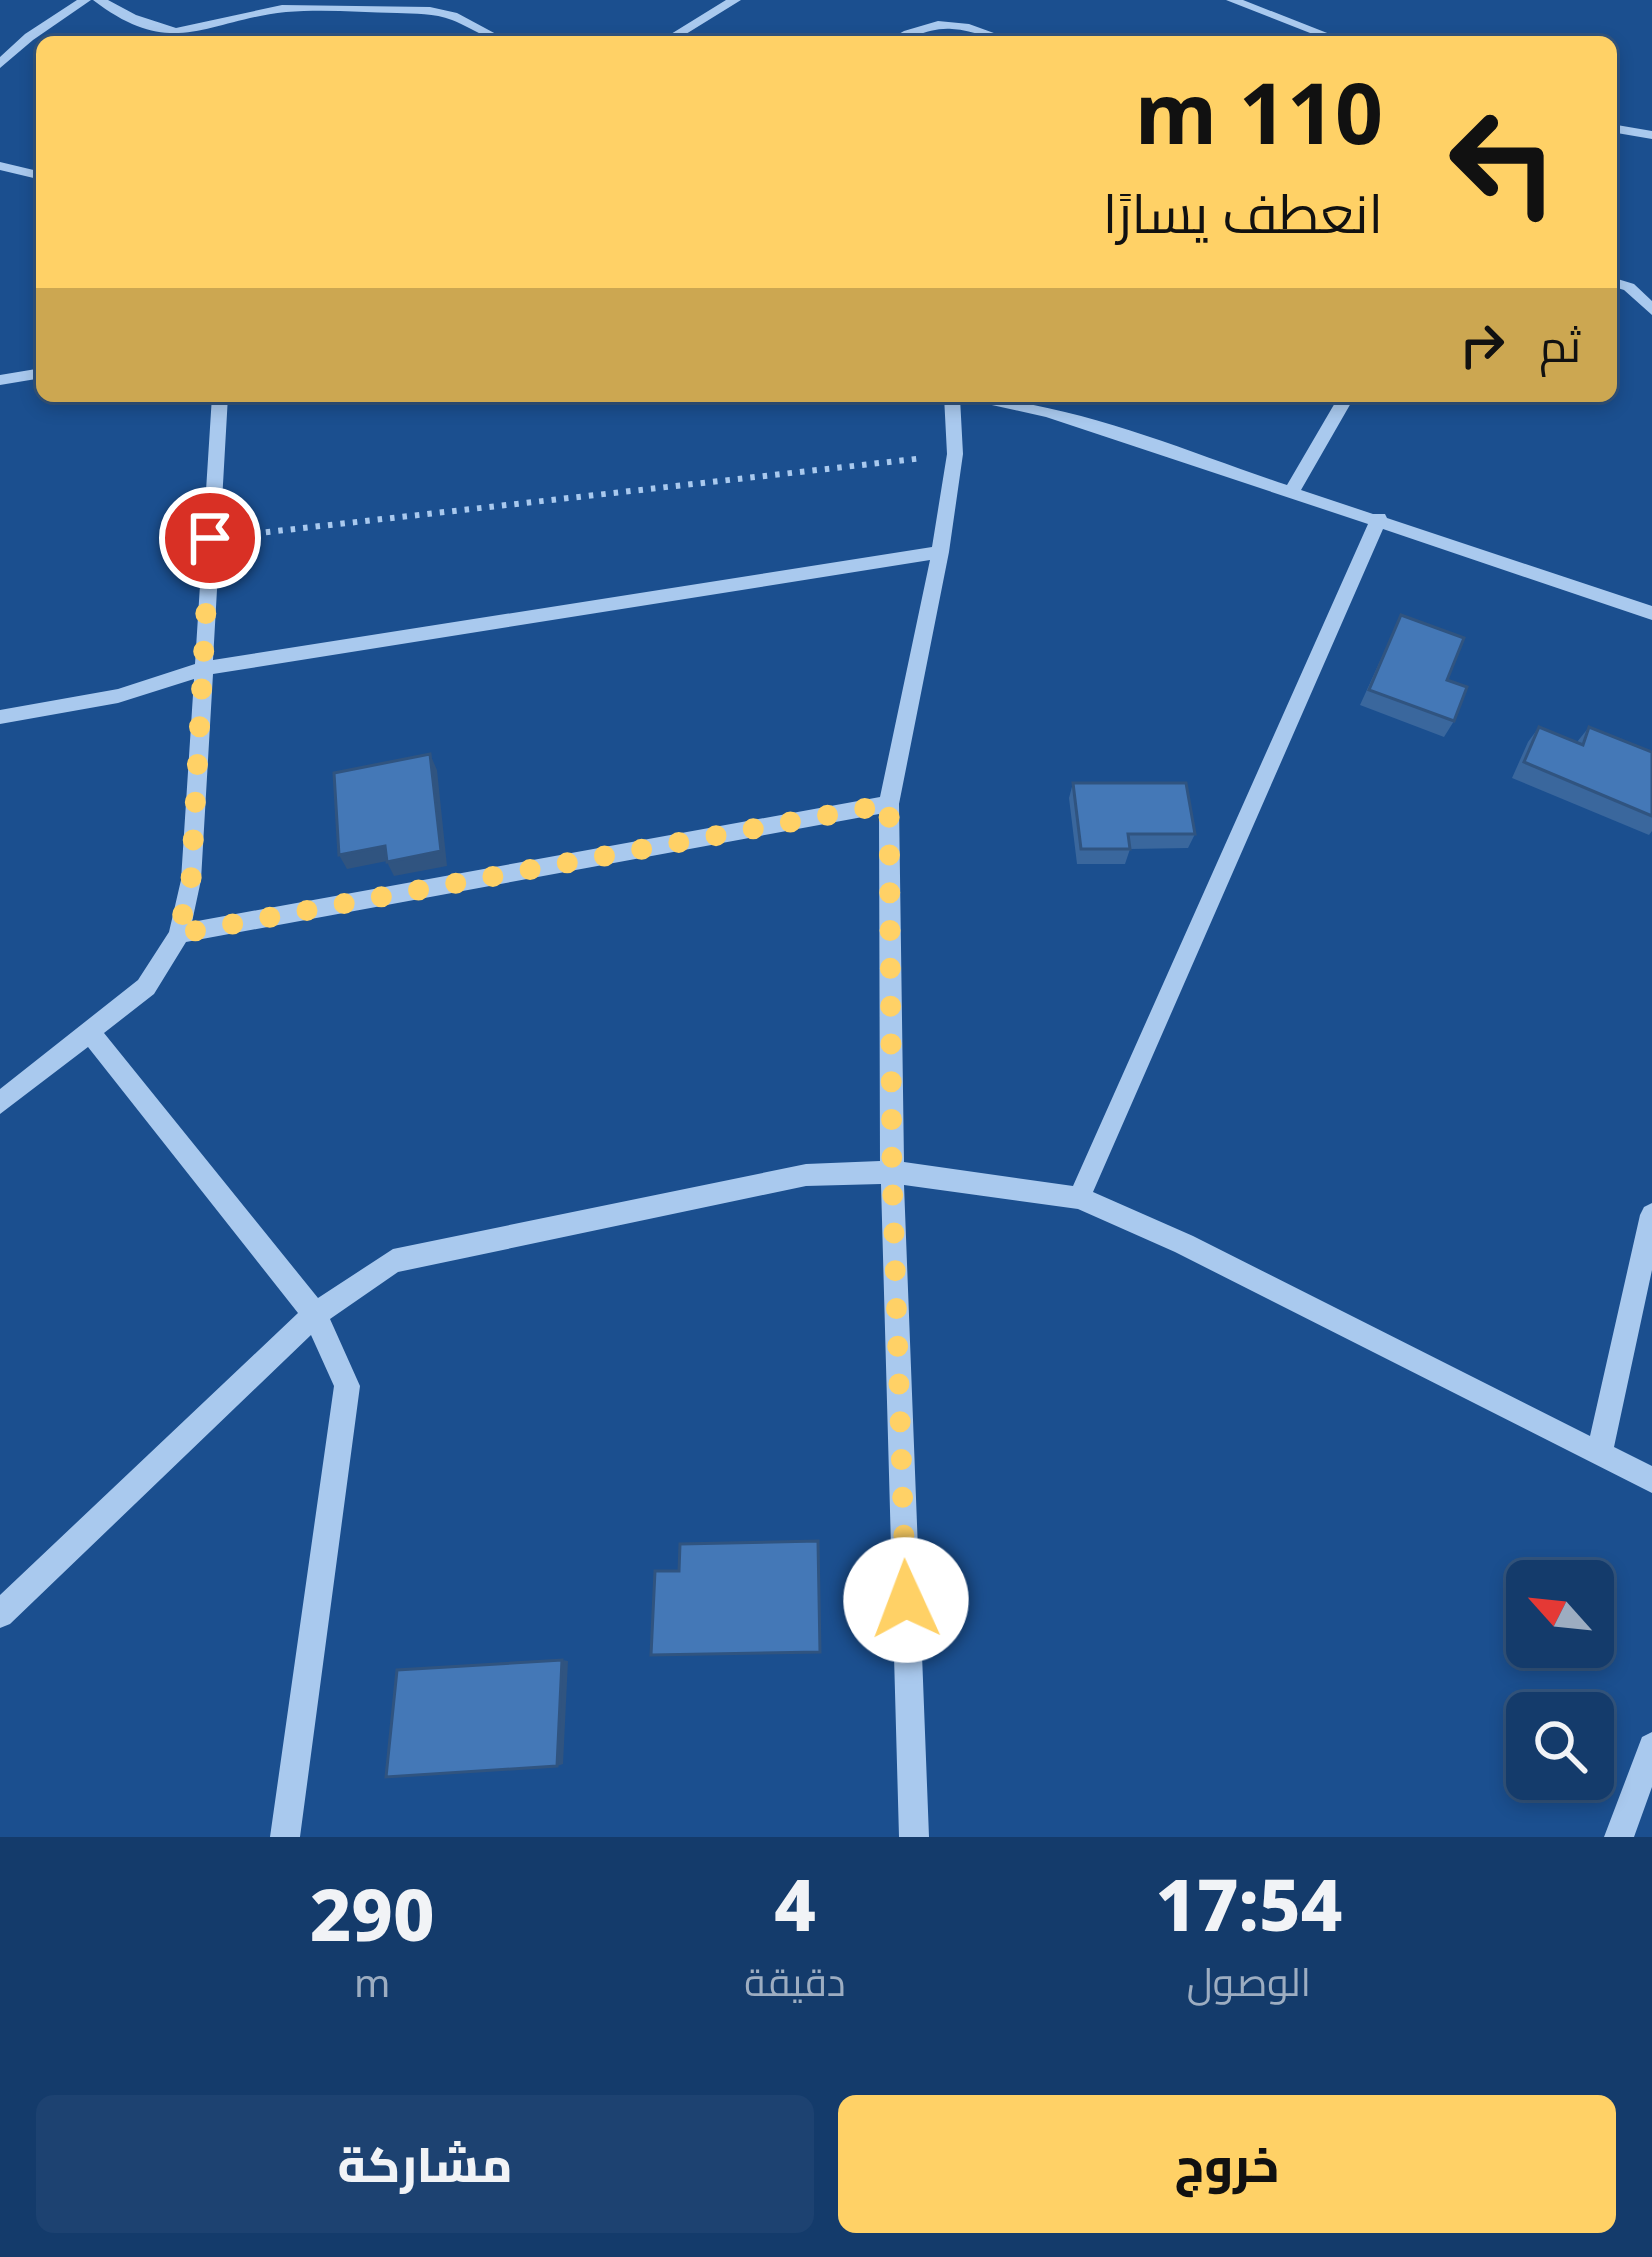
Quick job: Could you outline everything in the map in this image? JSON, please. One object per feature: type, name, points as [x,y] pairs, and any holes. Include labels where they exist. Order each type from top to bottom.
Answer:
[{"type":"street","points":[[0,64],[29,37],[85,0]]},
{"type":"street","points":[[99,0],[170,34],[203,32],[286,9],[430,11],[453,16],[493,36]]},
{"type":"street","points":[[674,36],[735,0]]},
{"type":"street","points":[[1232,0],[1329,36]]},
{"type":"street","points":[[1268,12],[1280,0]]},
{"type":"street","points":[[903,36],[930,22],[974,27],[997,36]]},
{"type":"street","points":[[1617,129],[1652,135]]},
{"type":"street","points":[[0,166],[36,175]]},
{"type":"street","points":[[1617,283],[1629,287],[1652,310]]},
{"type":"street","points":[[0,380],[36,374]]},
{"type":"street","points":[[0,1103],[146,987],[178,934],[191,880],[220,402]]},
{"type":"street","points":[[914,1837],[892,1172],[889,804],[940,552],[955,454],[952,402]]},
{"type":"street","points":[[998,402],[1049,412],[1293,490],[1652,613]]},
{"type":"street","points":[[1293,490],[1344,402]]},
{"type":"street","points":[[1079,1198],[1379,518]]},
{"type":"street","points":[[0,717],[118,696],[205,668],[940,552]]},
{"type":"street","points":[[178,934],[889,804]]},
{"type":"street","points":[[91,1034],[315,1314],[346,1386],[285,1837]]},
{"type":"street","points":[[0,1614],[315,1314],[393,1261],[806,1175],[892,1172],[1079,1198],[1184,1244],[1652,1480]]},
{"type":"street","points":[[1599,1454],[1652,1215]]},
{"type":"street","points":[[1619,1837],[1652,1747]]},
{"type":"path","points":[[210,538],[955,454]]},
{"type":"building","points":[[1401,615],[1464,638],[1447,680],[1467,687],[1454,721],[1369,690]]},
{"type":"building","points":[[1539,727],[1583,745],[1589,727],[1652,752],[1652,816],[1524,762]]},
{"type":"building","points":[[430,754],[441,851],[387,862],[385,846],[339,855],[334,773]]},
{"type":"building","points":[[1073,783],[1186,783],[1195,834],[1128,834],[1130,849],[1081,849]]},
{"type":"building","points":[[818,1541],[820,1652],[651,1655],[655,1571],[679,1571],[680,1544]]},
{"type":"building","points":[[562,1660],[557,1766],[386,1777],[397,1670]]},
{"type":"route","points":[[210,538],[191,880],[178,934],[889,804],[892,1172],[906,1600]]}]
